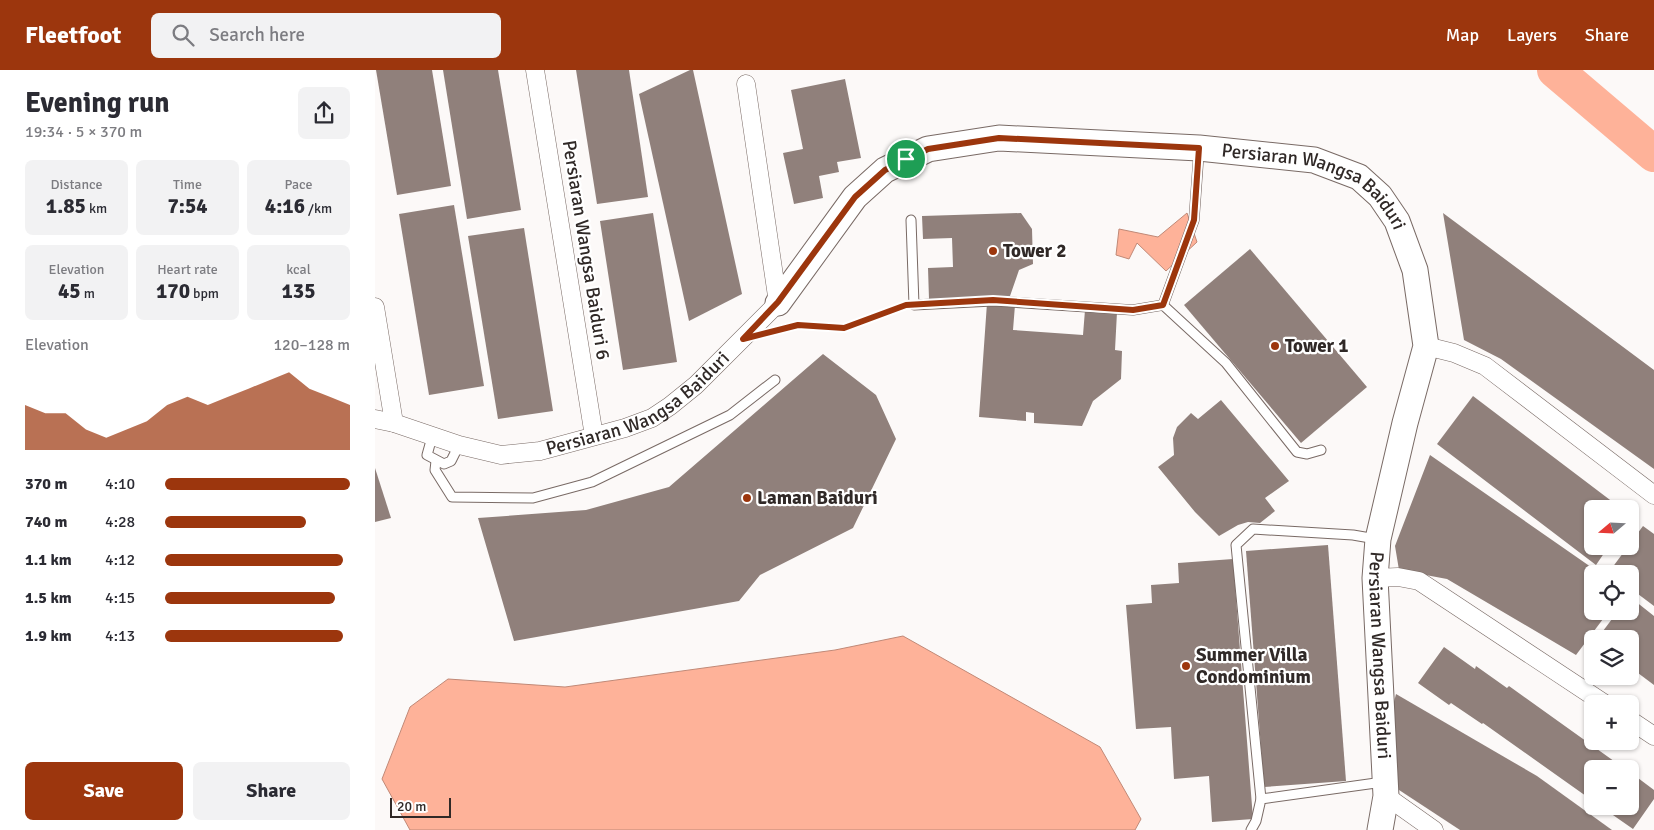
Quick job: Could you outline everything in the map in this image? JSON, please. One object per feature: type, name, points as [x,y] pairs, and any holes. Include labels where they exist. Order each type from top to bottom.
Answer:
[{"type":"street","name":"Persiaran Wangsa Baiduri 6","points":[[535,70],[594,436]]},
{"type":"street","points":[[746,84],[778,302]]},
{"type":"street","name":"Persiaran Wangsa Baiduri","points":[[375,419],[393,423],[459,445],[501,454],[540,451],[652,418],[696,385],[778,302],[855,197],[885,170],[928,149],[999,138],[1199,148],[1314,160],[1359,176],[1379,196],[1397,221],[1415,270],[1426,346],[1407,416],[1378,539],[1375,578],[1386,789],[1380,830]]},
{"type":"street","points":[[375,306],[393,423]]},
{"type":"street","points":[[1426,346],[1485,366],[1654,495]]},
{"type":"street","points":[[1375,578],[1398,577],[1419,581],[1591,695]]},
{"type":"street","points":[[1639,726],[1654,736]]},
{"type":"street","points":[[1386,789],[1434,830]]},
{"type":"lane","points":[[1163,305],[1194,220],[1199,148]]},
{"type":"lane","points":[[911,220],[914,305],[993,300],[1133,310],[1163,305]]},
{"type":"lane","points":[[1163,305],[1226,363],[1297,452],[1307,454],[1321,450]]},
{"type":"lane","points":[[436,461],[435,470],[452,497],[533,498],[592,482],[609,474],[729,415],[775,380]]},
{"type":"lane","points":[[432,437],[427,455],[444,464],[450,463],[459,445]]},
{"type":"lane","points":[[1251,830],[1261,799],[1237,546],[1253,528],[1353,535],[1378,539]]},
{"type":"lane","points":[[1261,799],[1386,789]]},
{"type":"path","points":[[743,339],[798,325],[844,328],[906,305],[914,305]]},
{"type":"shaded area","points":[[1187,213],[1197,242],[1166,271],[1137,243],[1129,259],[1116,255],[1119,229],[1158,237]]},
{"type":"shaded area","points":[[903,636],[1100,747],[1141,819],[1135,830],[410,830],[382,779],[410,707],[448,679],[565,687],[835,650]]},
{"type":"building","points":[[376,70],[432,70],[451,186],[397,195]]},
{"type":"building","points":[[443,70],[498,70],[521,210],[467,219]]},
{"type":"building","points":[[576,70],[629,70],[648,197],[597,204]]},
{"type":"building","points":[[693,70],[742,294],[689,321],[639,94]]},
{"type":"building","points":[[845,79],[861,158],[837,162],[839,172],[819,176],[823,198],[794,204],[783,153],[803,149],[791,90]]},
{"type":"building","points":[[454,205],[484,386],[429,395],[399,214]]},
{"type":"building","points":[[653,213],[677,362],[623,370],[600,221]]},
{"type":"building","name":"Tower 2","points":[[1021,213],[1032,229],[1033,264],[1019,270],[1010,296],[929,299],[928,268],[953,267],[952,238],[923,239],[922,216]]},
{"type":"building","points":[[1443,213],[1654,370],[1654,469],[1501,359],[1464,340]]},
{"type":"building","points":[[524,228],[553,411],[498,419],[468,236]]},
{"type":"building","name":"Tower 1","points":[[1250,249],[1367,387],[1301,443],[1184,305]]},
{"type":"building","points":[[987,303],[1015,305],[1013,330],[1083,335],[1085,310],[1117,312],[1115,350],[1122,351],[1121,379],[1093,401],[1082,426],[1034,423],[1034,413],[1026,412],[1026,421],[979,417]]},
{"type":"building","name":"Laman Baiduri","points":[[823,354],[876,395],[896,439],[853,528],[760,575],[739,601],[514,641],[478,518],[586,510],[669,487]]},
{"type":"building","points":[[1473,396],[1610,500],[1584,500],[1584,555],[1603,555],[1596,565],[1437,444]]},
{"type":"building","points":[[1221,400],[1289,481],[1265,498],[1275,511],[1260,523],[1248,522],[1238,525],[1219,536],[1195,512],[1158,467],[1174,455],[1173,438],[1177,427],[1191,413],[1198,419]]},
{"type":"building","points":[[1430,455],[1588,565],[1584,565],[1584,620],[1602,620],[1595,630],[1584,630],[1584,644],[1576,655],[1447,579],[1399,570],[1395,546]]},
{"type":"building","points":[[375,468],[391,518],[375,522]]},
{"type":"building","points":[[1643,526],[1654,534],[1654,606],[1639,595],[1639,565],[1614,565],[1622,555],[1639,555],[1639,531]]},
{"type":"building","points":[[1328,545],[1346,781],[1264,787],[1246,551]]},
{"type":"building","name":"Summer Villa Condominium","points":[[1233,559],[1253,819],[1212,822],[1209,776],[1174,779],[1171,727],[1136,729],[1126,605],[1152,603],[1151,585],[1179,583],[1178,563]]},
{"type":"building","points":[[1639,604],[1654,616],[1654,685],[1639,674],[1639,630],[1604,630],[1611,620],[1639,620]]},
{"type":"building","points":[[1444,647],[1475,669],[1476,666],[1507,688],[1509,686],[1584,740],[1584,750],[1598,750],[1612,760],[1584,760],[1584,795],[1483,723],[1451,703],[1449,705],[1418,683]]},
{"type":"building","points":[[1396,694],[1537,776],[1584,810],[1584,815],[1591,815],[1612,830],[1460,830],[1396,788],[1389,721]]},
{"type":"building","points":[[1639,779],[1654,790],[1654,799],[1633,829],[1613,815],[1639,815]]},
{"type":"waterway","points":[[1555,70],[1654,154]]},
{"type":"place","name":"Tower 2","points":[[993,251]]},
{"type":"place","name":"Tower 1","points":[[1275,346]]},
{"type":"place","name":"Laman Baiduri","points":[[747,498]]},
{"type":"place","name":"Summer Villa Condominium","points":[[1186,666]]},
{"type":"route","points":[[999,138],[1199,148],[1194,220],[1163,305],[1133,310],[993,300],[906,305],[844,328],[798,325],[743,339],[778,302],[855,197],[885,170],[906,159],[928,149],[999,138]]}]
